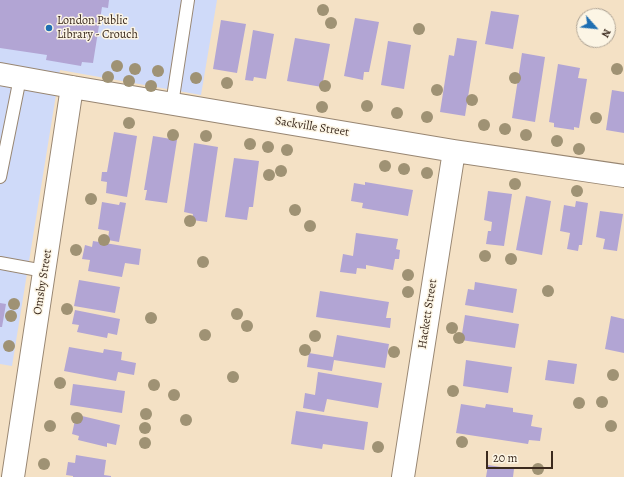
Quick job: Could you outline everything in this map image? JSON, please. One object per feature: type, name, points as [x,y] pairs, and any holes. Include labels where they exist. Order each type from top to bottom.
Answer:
[{"type":"street","name":"Sackville Street","points":[[10,76],[454,150],[624,176]]},
{"type":"street","name":"Omsby Street","points":[[13,477],[72,87]]},
{"type":"street","name":"Hackett Street","points":[[403,477],[454,150]]},
{"type":"lane","points":[[172,104],[188,0]]},
{"type":"lane","points":[[0,177],[10,76]]},
{"type":"lane","points":[[0,263],[44,271]]},
{"type":"shaded area","points":[[0,0],[217,0],[201,95],[60,70],[12,366],[0,364]]},
{"type":"building","name":"London Public Library - Crouch","points":[[0,0],[109,0],[108,8],[102,7],[93,63],[82,62],[81,66],[46,60],[47,55],[0,48]]},
{"type":"building","points":[[491,11],[519,15],[513,49],[485,44]]},
{"type":"building","points":[[355,18],[379,22],[369,72],[364,72],[363,80],[344,76]]},
{"type":"building","points":[[221,20],[246,24],[237,73],[213,69]]},
{"type":"building","points":[[253,30],[274,34],[266,79],[254,77],[253,81],[245,80]]},
{"type":"building","points":[[295,38],[330,44],[322,87],[287,81]]},
{"type":"building","points":[[457,38],[477,41],[465,116],[440,112],[449,55],[454,56]]},
{"type":"building","points":[[388,41],[411,45],[404,89],[381,85]]},
{"type":"building","points":[[522,53],[545,57],[535,122],[512,118]]},
{"type":"building","points":[[558,64],[580,68],[578,78],[587,79],[579,128],[574,127],[574,130],[554,127],[554,123],[549,122]]},
{"type":"building","points":[[612,90],[624,92],[624,133],[606,130]]},
{"type":"building","points":[[114,132],[137,136],[127,197],[106,193],[107,182],[101,181],[102,172],[107,172]]},
{"type":"building","points":[[153,136],[177,140],[167,203],[145,200],[147,190],[144,190]]},
{"type":"building","points":[[194,143],[218,147],[207,222],[192,220],[193,214],[184,212]]},
{"type":"building","points":[[234,158],[259,161],[253,207],[249,207],[247,220],[225,217]]},
{"type":"building","points":[[365,182],[413,190],[408,216],[362,208],[363,203],[351,201],[354,183],[365,185]]},
{"type":"building","points":[[488,191],[512,194],[504,246],[486,244],[488,231],[491,231],[492,222],[484,220]]},
{"type":"building","points":[[526,196],[551,201],[542,255],[516,250]]},
{"type":"building","points":[[576,201],[588,203],[582,245],[579,245],[578,251],[567,249],[570,233],[560,231],[564,205],[575,207]]},
{"type":"building","points":[[102,202],[119,205],[120,202],[126,203],[119,242],[108,240],[109,231],[98,229]]},
{"type":"building","points":[[600,211],[623,214],[617,251],[603,249],[605,239],[596,237]]},
{"type":"building","points":[[356,233],[398,239],[396,249],[400,250],[399,259],[395,259],[393,270],[366,265],[366,269],[357,268],[356,274],[340,272],[343,254],[353,256]]},
{"type":"building","points":[[93,241],[141,249],[139,265],[125,263],[122,277],[88,271],[90,260],[82,259],[85,245],[92,247]]},
{"type":"building","points":[[79,280],[120,287],[115,313],[74,306]]},
{"type":"building","points":[[475,282],[517,289],[513,313],[465,305],[468,289],[474,290]]},
{"type":"building","points":[[320,291],[389,302],[386,318],[391,318],[390,328],[316,317]]},
{"type":"building","points":[[0,303],[6,304],[2,327],[0,327]]},
{"type":"building","points":[[75,310],[120,319],[117,335],[108,333],[107,338],[77,332],[79,325],[72,324]]},
{"type":"building","points":[[465,315],[519,324],[515,348],[461,340]]},
{"type":"building","points":[[611,316],[624,319],[624,353],[605,349]]},
{"type":"building","points":[[337,335],[389,344],[385,368],[334,360],[332,371],[307,367],[309,353],[333,357]]},
{"type":"building","points":[[69,347],[103,353],[104,349],[122,352],[121,360],[136,363],[134,375],[118,372],[116,381],[64,371]]},
{"type":"building","points":[[466,360],[512,367],[508,393],[463,386]]},
{"type":"building","points":[[548,360],[577,364],[574,384],[545,380]]},
{"type":"building","points":[[318,372],[382,383],[378,408],[327,399],[324,412],[303,408],[305,393],[315,395]]},
{"type":"building","points":[[73,384],[125,391],[122,413],[70,405]]},
{"type":"building","points":[[461,404],[485,408],[486,404],[513,408],[513,412],[533,415],[531,426],[542,428],[540,441],[529,440],[528,444],[456,433]]},
{"type":"building","points":[[296,411],[368,422],[364,450],[323,444],[322,449],[291,444]]},
{"type":"building","points":[[82,416],[120,425],[116,445],[107,443],[107,447],[78,440],[79,436],[72,434],[75,420],[82,421]]},
{"type":"building","points":[[76,455],[106,460],[104,475],[111,477],[73,477],[66,475],[68,462],[75,463]]},
{"type":"building","points":[[488,465],[514,469],[513,477],[486,477]]},
{"type":"place","name":"London Public Library - Crouch","points":[[49,28]]}]
